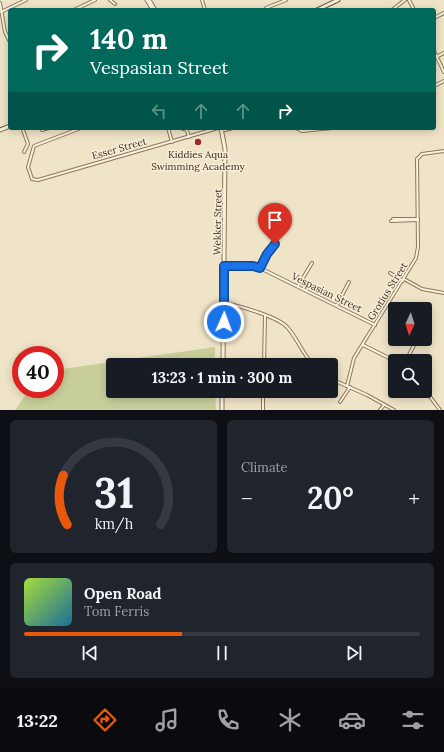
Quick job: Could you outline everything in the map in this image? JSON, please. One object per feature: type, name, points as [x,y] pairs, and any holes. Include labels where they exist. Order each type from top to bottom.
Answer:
[{"type":"street","points":[[10,8],[26,0]]},
{"type":"street","points":[[78,8],[95,0]]},
{"type":"street","points":[[110,0],[115,4]]},
{"type":"street","points":[[266,8],[277,2],[286,0]]},
{"type":"street","points":[[321,8],[338,0]]},
{"type":"street","points":[[395,8],[405,0]]},
{"type":"street","points":[[0,3],[8,34]]},
{"type":"street","points":[[2,12],[8,9]]},
{"type":"street","points":[[444,53],[436,57],[444,72]]},
{"type":"street","points":[[23,130],[28,146]]},
{"type":"street","points":[[28,146],[33,147],[76,130]]},
{"type":"street","points":[[169,130],[172,142]]},
{"type":"street","points":[[187,130],[189,137]]},
{"type":"street","name":"Esser Street","points":[[33,147],[28,170],[31,178],[36,181],[211,130]]},
{"type":"street","name":"Wekker Street","points":[[222,130],[225,149],[223,358]]},
{"type":"street","points":[[298,130],[313,130]]},
{"type":"street","points":[[24,152],[28,146]]},
{"type":"street","name":"Grotius Street","points":[[348,386],[353,360],[404,280],[418,254],[416,162],[418,156],[422,154],[444,151]]},
{"type":"street","points":[[392,220],[418,220]]},
{"type":"street","points":[[260,268],[267,254],[275,244]]},
{"type":"street","points":[[298,286],[312,263]]},
{"type":"street","name":"Vespasian Street","points":[[224,266],[253,266],[260,268],[375,325]]},
{"type":"street","points":[[390,273],[422,290],[444,294]]},
{"type":"street","points":[[337,305],[349,282]]},
{"type":"street","points":[[224,303],[241,306],[287,326],[307,358]]},
{"type":"street","points":[[264,358],[265,316]]},
{"type":"street","points":[[363,345],[388,358]]},
{"type":"street","points":[[338,382],[394,410]]},
{"type":"street","points":[[340,402],[348,386]]},
{"type":"street","points":[[222,398],[222,410]]},
{"type":"street","points":[[263,398],[263,410]]},
{"type":"street","points":[[431,398],[440,410]]},
{"type":"street","points":[[380,410],[385,405]]},
{"type":"green space","points":[[215,347],[215,358],[138,358]]},
{"type":"green space","points":[[106,363],[106,398],[215,398],[216,410],[15,410],[24,398],[64,398],[64,369]]},
{"type":"place","name":"Kiddies Aqua Swimming Academy","points":[[198,142]]},
{"type":"route","points":[[224,322],[224,266],[253,266],[260,268],[267,254],[275,244]]}]
